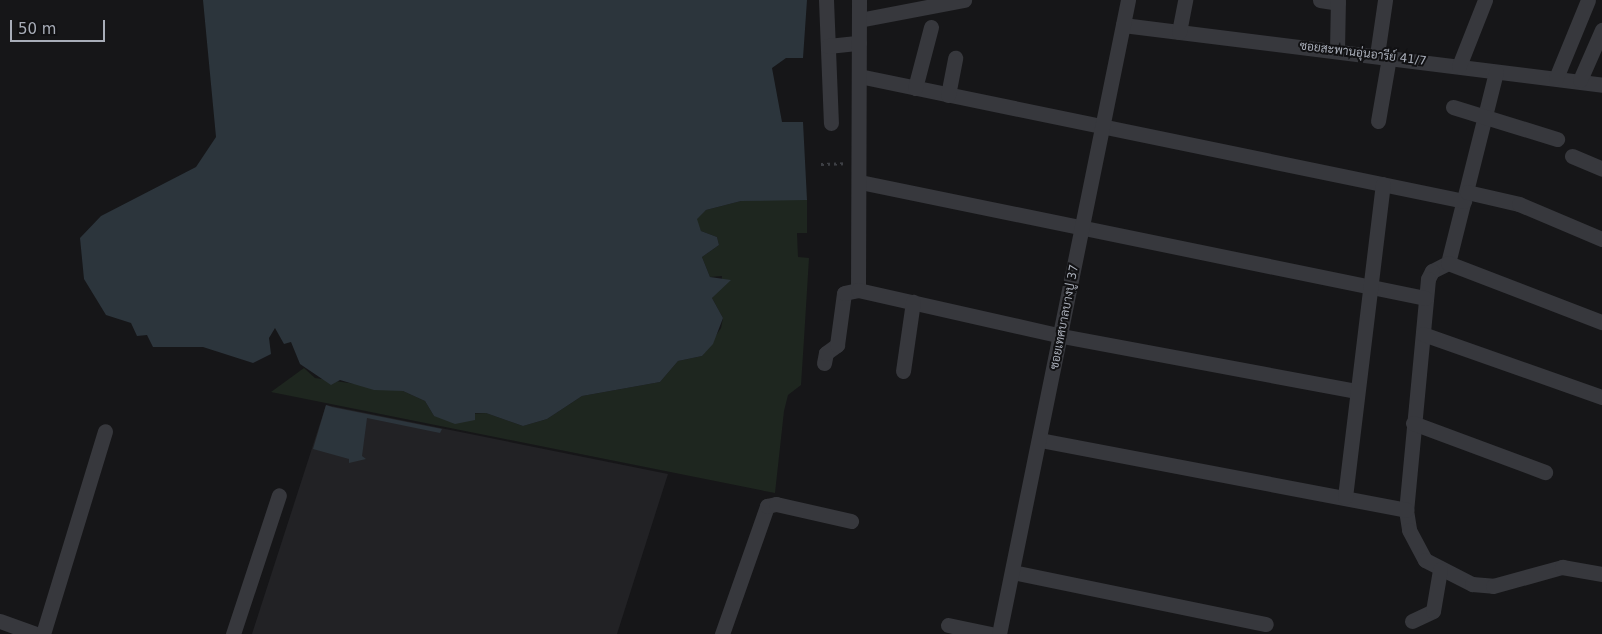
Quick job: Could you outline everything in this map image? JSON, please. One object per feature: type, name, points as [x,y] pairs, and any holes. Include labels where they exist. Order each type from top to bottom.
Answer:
[{"type":"street","points":[[826,0],[831,123]]},
{"type":"street","points":[[858,290],[860,182],[859,0]]},
{"type":"street","points":[[859,20],[964,0]]},
{"type":"street","name":"ซอยเทศบาลบางปู 37","points":[[999,634],[1062,336],[1083,229],[1099,129],[1128,0]]},
{"type":"street","points":[[1179,32],[1185,0]]},
{"type":"street","points":[[1320,0],[1338,1],[1337,50]]},
{"type":"street","points":[[1378,121],[1385,0]]},
{"type":"street","points":[[1459,66],[1485,0]]},
{"type":"street","points":[[1556,78],[1588,0],[1602,4]]},
{"type":"street","name":"ซอยสะพานอุ่นอารีย์ 41/7","points":[[1123,25],[1337,50],[1496,72],[1580,80],[1602,86]]},
{"type":"street","points":[[915,88],[932,27]]},
{"type":"street","points":[[1580,80],[1602,30]]},
{"type":"street","points":[[828,46],[859,43]]},
{"type":"street","points":[[948,96],[955,58]]},
{"type":"street","points":[[1448,263],[1496,72]]},
{"type":"street","points":[[859,76],[1099,129],[1383,184],[1533,209],[1602,239]]},
{"type":"street","points":[[1453,107],[1558,139]]},
{"type":"street","points":[[1572,156],[1602,169]]},
{"type":"street","points":[[860,182],[1368,288],[1425,298]]},
{"type":"street","points":[[1345,497],[1368,288],[1383,184]]},
{"type":"street","points":[[1602,322],[1448,263],[1432,271],[1425,298],[1406,510],[1414,545],[1440,570],[1472,584],[1493,586],[1546,568],[1602,574]]},
{"type":"street","points":[[824,363],[826,353],[837,345],[844,293],[858,290],[1062,336],[1356,391]]},
{"type":"street","points":[[903,371],[912,302]]},
{"type":"street","points":[[1423,334],[1602,397]]},
{"type":"street","points":[[1413,423],[1546,472]]},
{"type":"street","points":[[43,634],[105,431]]},
{"type":"street","points":[[1040,440],[1406,510]]},
{"type":"street","points":[[233,634],[279,494]]},
{"type":"street","points":[[722,634],[767,506],[776,504],[852,521]]},
{"type":"street","points":[[1412,621],[1433,611],[1440,570]]},
{"type":"street","points":[[1012,572],[1266,624]]},
{"type":"street","points":[[0,621],[34,634]]},
{"type":"street","points":[[948,625],[991,634]]},
{"type":"path","points":[[821,164],[860,163]]},
{"type":"shaded area","points":[[203,0],[807,0],[803,58],[786,58],[772,68],[782,122],[803,122],[807,200],[741,201],[706,210],[697,219],[701,231],[717,237],[719,245],[702,257],[710,277],[731,280],[712,298],[723,318],[713,344],[702,356],[678,361],[660,382],[582,396],[547,419],[523,426],[486,413],[475,413],[475,420],[455,424],[434,416],[425,401],[403,391],[374,390],[340,380],[331,385],[300,364],[291,342],[284,344],[275,328],[269,338],[271,354],[253,363],[203,347],[153,347],[147,335],[137,336],[131,323],[106,315],[84,279],[80,238],[101,216],[196,167],[216,137]]},
{"type":"shaded area","points":[[793,198],[807,200],[807,233],[797,233],[798,257],[809,258],[801,385],[788,395],[784,411],[775,493],[271,392],[304,368],[315,378],[403,391],[425,401],[434,416],[486,413],[523,426],[547,419],[582,396],[660,382],[678,361],[702,356],[721,328],[723,318],[712,298],[721,288],[722,276],[710,277],[702,257],[719,245],[717,237],[701,231],[696,219],[706,210],[741,201]]},
{"type":"shaded area","points":[[326,405],[668,474],[617,634],[252,634]]},
{"type":"shaded area","points":[[326,405],[442,429],[440,433],[367,418],[362,456],[366,459],[349,463],[349,459],[313,449]]}]
